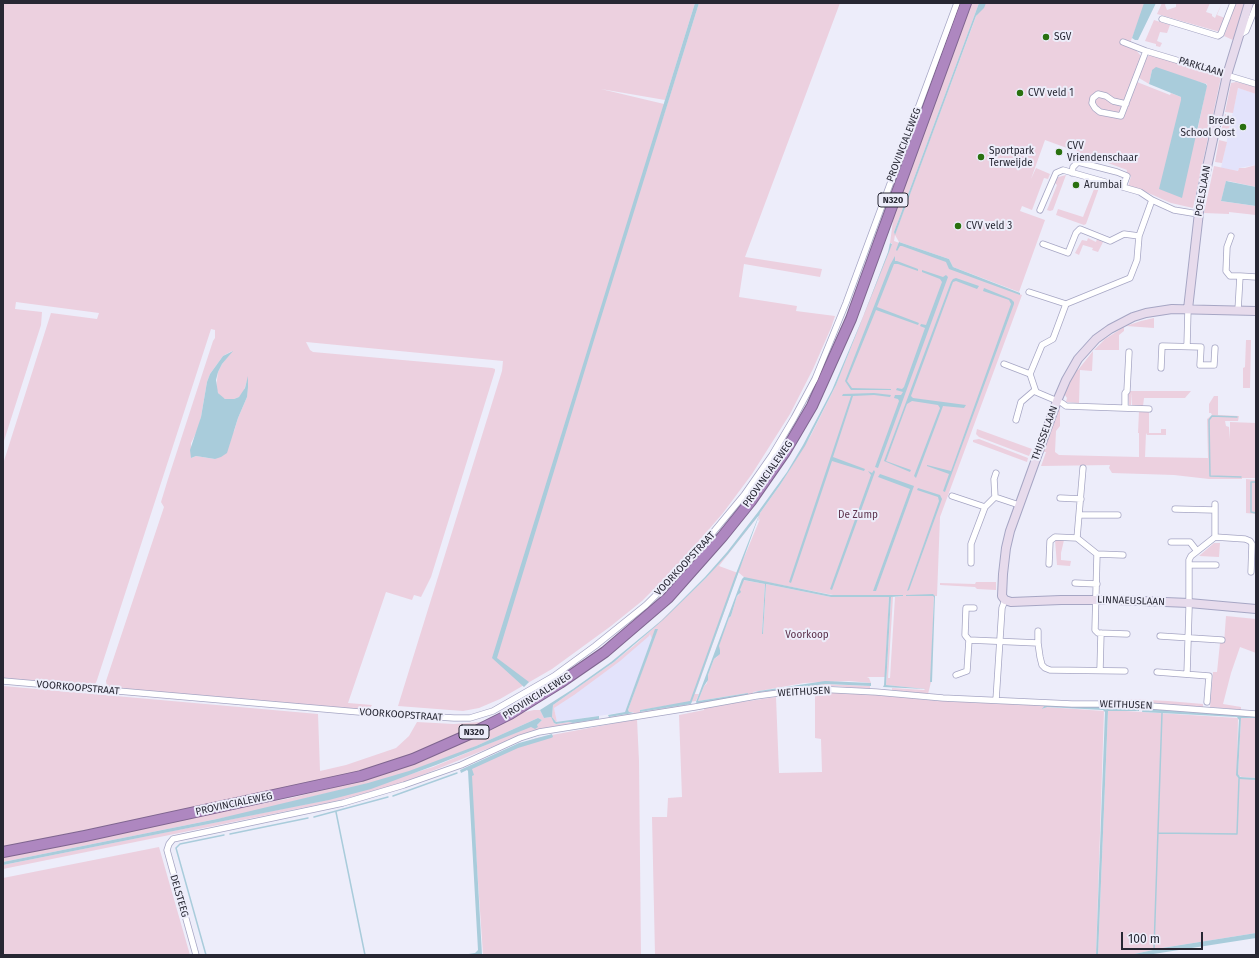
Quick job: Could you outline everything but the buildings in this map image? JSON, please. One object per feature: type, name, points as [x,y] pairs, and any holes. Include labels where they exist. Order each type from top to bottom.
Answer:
[{"type":"highway","name":"PROVINCIALEWEG","points":[[3,852],[85,836],[361,776],[413,759],[472,734],[510,714],[560,684],[605,652],[668,598],[717,543],[751,501],[785,452],[816,396],[851,320],[966,3]]},
{"type":"street","name":"PROVINCIALEWEG","points":[[805,397],[815,379],[846,303],[957,3]]},
{"type":"street","points":[[1162,19],[1219,36],[1233,3]]},
{"type":"street","name":"POELSLAAN","points":[[1188,309],[1198,214],[1227,75],[1249,3]]},
{"type":"street","points":[[1239,35],[1246,31],[1256,6]]},
{"type":"street","name":"PARKLAAN","points":[[1123,42],[1146,51],[1256,84]]},
{"type":"street","points":[[1126,104],[1113,101],[1106,96],[1098,94],[1093,98],[1092,103],[1100,112],[1121,116],[1126,104],[1146,51]]},
{"type":"street","points":[[1072,173],[1073,167],[1078,162],[1117,172],[1127,176],[1123,187]]},
{"type":"street","points":[[1040,210],[1056,173],[1063,170],[1140,192],[1152,200],[1179,211],[1198,214]]},
{"type":"street","points":[[1029,292],[1066,304],[1130,278],[1137,260],[1139,236],[1152,200]]},
{"type":"street","points":[[1043,244],[1068,253],[1076,233],[1080,229],[1110,241],[1124,234],[1139,236]]},
{"type":"street","points":[[1231,236],[1226,250],[1226,271],[1230,276],[1256,277]]},
{"type":"street","points":[[1238,310],[1240,276]]},
{"type":"street","points":[[1066,304],[1053,339],[1042,344],[1030,374],[1035,390],[1039,394],[1066,406],[1149,409]]},
{"type":"street","points":[[1187,346],[1188,309]]},
{"type":"street","name":"THIJSSELAAN","points":[[996,700],[1002,608],[1005,600],[1002,596],[1003,574],[1006,548],[1010,531],[1057,401],[1066,380],[1078,359],[1096,340],[1110,329],[1133,317],[1146,313],[1160,310],[1188,309],[1256,310]]},
{"type":"street","points":[[1161,368],[1162,346],[1201,347],[1200,365],[1214,365],[1215,348]]},
{"type":"street","points":[[1125,408],[1129,352]]},
{"type":"street","points":[[1004,364],[1030,374]]},
{"type":"street","points":[[1016,420],[1021,402],[1035,390]]},
{"type":"street","name":"VOORKOOPSTRAAT","points":[[3,681],[360,712],[454,718],[470,718],[494,711],[554,676],[595,646],[646,605],[686,565],[744,495],[772,454],[805,397]]},
{"type":"street","points":[[1078,538],[1083,468]]},
{"type":"street","points":[[971,563],[971,544],[984,507],[994,498],[994,479],[996,473]]},
{"type":"street","points":[[952,496],[984,507]]},
{"type":"street","points":[[994,498],[1020,505]]},
{"type":"street","points":[[1060,498],[1081,499]]},
{"type":"street","points":[[1215,504],[1215,537]]},
{"type":"street","points":[[1175,509],[1214,510]]},
{"type":"street","points":[[1080,515],[1118,515]]},
{"type":"street","points":[[1049,564],[1050,541],[1055,537],[1078,538],[1097,554],[1123,554]]},
{"type":"street","points":[[1187,674],[1190,603],[1189,560],[1191,556],[1215,537],[1243,538],[1250,541],[1252,544],[1251,572]]},
{"type":"street","points":[[1172,542],[1190,542],[1197,551]]},
{"type":"street","points":[[1097,554],[1095,630],[1098,633],[1127,634]]},
{"type":"street","points":[[1189,565],[1216,564]]},
{"type":"street","points":[[1075,583],[1097,584]]},
{"type":"street","name":"LINNAEUSLAAN","points":[[1005,600],[1011,602],[1096,600],[1190,603],[1256,609]]},
{"type":"street","points":[[956,674],[968,673],[969,640],[965,635],[966,608],[974,608]]},
{"type":"street","points":[[1038,631],[1038,643],[1042,665],[1045,668],[1050,670],[1125,671]]},
{"type":"street","points":[[1100,670],[1101,633]]},
{"type":"street","points":[[1160,636],[1222,640]]},
{"type":"street","points":[[969,640],[1038,643]]},
{"type":"street","points":[[1157,672],[1209,676],[1207,702]]},
{"type":"street","name":"WEITHUSEN","points":[[173,839],[343,803],[404,785],[461,765],[520,738],[539,732],[794,691],[816,689],[876,692],[943,698],[1072,704],[1124,704],[1256,714]]},
{"type":"street","name":"DELSTEEG","points":[[173,839],[168,844],[166,850],[196,955]]},
{"type":"shaded area","points":[[695,3],[699,3],[497,658],[529,682],[524,687],[492,658]]},
{"type":"shaded area","points":[[979,3],[986,3],[984,8],[976,16],[895,235],[894,232]]},
{"type":"shaded area","points":[[1144,3],[1156,3],[1138,40],[1135,40],[1132,38]]},
{"type":"shaded area","points":[[1156,67],[1206,84],[1207,86],[1182,198],[1159,189],[1181,97],[1149,84],[1152,70]]},
{"type":"shaded area","name":"Brede School Oost","points":[[1238,88],[1256,94],[1256,165],[1239,168],[1238,171],[1221,168]]},
{"type":"shaded area","points":[[1226,181],[1256,187],[1256,206],[1221,201]]},
{"type":"shaded area","points":[[899,242],[949,259],[953,267],[1020,293],[1020,295],[949,269],[946,262],[902,246],[900,246],[897,251]]},
{"type":"shaded area","points":[[890,243],[892,244],[889,252],[836,385],[805,446],[760,513],[691,704],[640,712],[640,710],[690,701],[735,576],[759,515],[728,554],[663,620],[614,662],[553,705],[552,717],[556,722],[599,716],[599,719],[556,724],[551,717],[544,718],[540,710],[611,662],[662,620],[705,577],[727,552],[758,512],[787,472],[832,390],[863,317],[888,252]]},
{"type":"shaded area","points":[[895,256],[895,261],[918,269],[918,271],[894,264],[877,307],[919,323],[918,325],[876,310],[847,381],[852,388],[891,390],[851,390],[845,381],[890,265]]},
{"type":"shaded area","points":[[922,270],[943,277],[946,275],[948,277],[878,468],[875,467],[899,401],[898,399],[894,398],[895,395],[901,395],[903,392],[896,390],[897,388],[902,389],[904,387],[925,328],[920,326],[921,324],[926,325],[942,282],[940,279],[922,272]]},
{"type":"shaded area","points":[[956,278],[979,286],[977,289],[956,281],[953,282],[911,396],[913,398],[966,405],[964,408],[943,406],[916,478],[914,476],[940,408],[938,405],[912,401],[907,404],[886,461],[911,470],[910,472],[884,461],[951,282]]},
{"type":"shaded area","points":[[984,288],[1011,299],[1014,304],[945,492],[943,491],[949,474],[927,465],[951,471],[1011,304],[1009,300],[983,291]]},
{"type":"shaded area","points":[[233,351],[222,364],[218,372],[216,380],[218,393],[225,399],[234,399],[239,397],[245,388],[248,376],[248,387],[247,397],[238,418],[227,453],[215,459],[196,456],[191,458],[190,450],[201,417],[207,382],[210,374],[223,356]]},
{"type":"shaded area","points":[[874,393],[891,395],[890,397],[874,395],[853,396],[833,457],[865,469],[864,471],[832,461],[791,583],[789,582],[851,396],[842,396],[843,394]]},
{"type":"shaded area","points":[[874,470],[875,472],[832,590],[830,589],[871,475],[868,471],[872,473]]},
{"type":"shaded area","points":[[880,474],[914,486],[876,591],[873,591],[910,489],[878,477]]},
{"type":"shaded area","points":[[918,488],[940,495],[942,499],[909,590],[907,591],[939,501],[938,497],[917,490]]},
{"type":"shaded area","points":[[744,577],[831,595],[903,595],[891,597],[886,685],[926,689],[883,687],[889,597],[831,597],[766,584],[762,634],[765,584],[744,580],[740,590],[741,592],[737,596],[719,646],[720,654],[714,659],[708,675],[708,680],[698,701],[748,693],[748,695],[697,704],[696,702]]},
{"type":"shaded area","points":[[933,594],[935,596],[932,682],[930,682],[934,597],[906,595]]},
{"type":"shaded area","points":[[655,628],[625,712],[557,722],[553,705],[617,661]]},
{"type":"shaded area","points":[[655,629],[658,629],[628,710],[629,712],[634,713],[609,717],[608,715],[625,712]]},
{"type":"shaded area","points":[[825,681],[871,683],[871,686],[826,684],[752,693],[759,691]]},
{"type":"shaded area","points":[[1045,705],[1139,708],[1139,711],[1108,711],[1098,955],[1096,955],[1105,712],[1103,710],[1047,707],[1042,709]]},
{"type":"shaded area","points":[[1143,708],[1256,716],[1256,718],[1241,718],[1238,774],[1240,777],[1256,778],[1256,780],[1239,779],[1236,775],[1239,720],[1237,717],[1142,712]]},
{"type":"shaded area","points":[[538,718],[542,720],[535,729],[531,727],[371,789],[329,800],[3,865],[3,862],[217,819],[368,783],[409,771],[476,746]]},
{"type":"shaded area","points":[[552,734],[553,737],[551,738],[518,748],[472,769],[474,775],[472,776],[482,955],[462,955],[475,953],[478,950],[468,771],[467,770],[461,773],[460,770],[519,743]]},
{"type":"shaded area","points":[[1256,933],[1256,938],[1147,955],[1130,955],[1162,948]]},
{"type":"green space","points":[[3,3],[695,3],[665,100],[601,89],[664,104],[662,121],[699,3],[840,3],[745,257],[822,269],[820,277],[744,264],[739,297],[797,306],[796,311],[835,316],[813,369],[790,414],[752,474],[723,513],[679,564],[642,601],[611,626],[552,669],[500,699],[479,708],[463,711],[398,706],[502,371],[503,361],[306,342],[310,350],[313,352],[495,369],[431,577],[421,597],[414,595],[412,600],[386,592],[348,703],[372,705],[367,712],[107,688],[106,681],[164,507],[161,502],[215,338],[215,330],[211,329],[94,687],[3,679],[3,464],[51,313],[97,319],[99,313],[16,302],[15,309],[42,312],[41,325],[3,444]],"holes":[[[232,351],[218,372],[216,388],[221,397],[225,399],[234,399],[239,397],[243,393],[248,378],[247,397],[234,431],[215,459],[196,456],[191,458],[191,443],[198,429],[207,382],[210,374],[223,356]]]},
{"type":"green space","name":"De Zump","points":[[971,3],[979,3],[894,232],[895,234],[981,3],[1146,3],[1130,43],[1141,56],[1146,58],[1145,61],[1148,56],[1151,55],[1221,77],[1193,208],[1171,203],[1146,192],[1128,187],[1131,176],[1126,174],[1127,170],[1045,140],[1031,179],[1036,168],[1050,174],[1048,179],[1044,178],[1032,210],[1022,206],[1020,211],[1045,220],[1019,292],[953,267],[949,259],[899,242],[895,235],[894,241],[948,260],[952,268],[1022,295],[940,517],[937,596],[934,596],[931,682],[928,694],[892,690],[892,688],[925,689],[886,685],[891,597],[893,597],[888,678],[890,678],[895,597],[903,596],[833,595],[745,578],[738,572],[760,519],[758,521],[759,515],[719,566],[738,573],[695,694],[699,694],[696,701],[640,710],[640,712],[687,704],[686,707],[608,719],[609,717],[634,713],[629,713],[628,710],[657,629],[652,639],[650,634],[620,661],[554,708],[557,722],[555,721],[552,717],[553,705],[614,662],[637,643],[706,578],[760,513],[780,485],[811,435],[836,385],[892,243],[890,243],[895,206]],"holes":[[[1152,70],[1207,84],[1196,137],[1181,97],[1171,93],[1170,95],[1137,82],[1139,78],[1149,84]]]},
{"type":"green space","points":[[1162,3],[1166,3],[1165,5],[1167,10],[1176,7],[1176,3],[1210,3],[1206,12],[1212,14],[1215,18],[1222,3],[1217,15],[1225,18],[1220,32],[1157,14]]},
{"type":"green space","points":[[1236,3],[1246,3],[1235,41],[1224,36]]},
{"type":"green space","points":[[1154,20],[1170,25],[1167,33],[1160,32],[1157,41],[1162,43],[1160,47],[1156,46],[1156,44],[1145,41]]},
{"type":"green space","points":[[1236,82],[1256,86],[1256,94],[1238,88],[1233,113],[1225,112],[1231,83]]},
{"type":"green space","points":[[1225,114],[1232,116],[1227,137],[1220,136]]},
{"type":"green space","points":[[1219,140],[1227,142],[1222,163],[1215,162]]},
{"type":"green space","points":[[1256,165],[1256,187],[1228,181],[1226,182],[1221,201],[1256,206],[1256,215],[1229,212],[1229,214],[1204,213],[1214,166],[1238,171],[1239,168]]},
{"type":"green space","points":[[1066,175],[1053,210],[1047,210],[1057,185],[1054,182],[1055,178]]},
{"type":"green space","points":[[1096,184],[1100,185],[1086,224],[1084,225],[1056,215],[1058,209],[1083,217]]},
{"type":"green space","points":[[1088,238],[1096,242],[1097,239],[1103,242],[1098,252],[1092,250],[1093,248],[1083,245],[1079,255],[1075,253],[1082,240],[1087,241]]},
{"type":"green space","points":[[1154,318],[1154,328],[1126,326],[1141,321]]},
{"type":"green space","points":[[1124,327],[1124,331],[1119,335],[1119,350],[1094,350],[1105,339]]},
{"type":"green space","points":[[1246,340],[1251,340],[1250,388],[1243,388],[1243,368],[1245,367]]},
{"type":"green space","points":[[1093,351],[1092,371],[1080,370],[1079,403],[1066,402],[1067,398],[1063,394],[1075,369],[1078,370]]},
{"type":"green space","points":[[1130,391],[1191,391],[1185,398],[1144,398],[1143,406],[1132,406],[1132,392],[1131,406],[1129,405],[1128,395]]},
{"type":"green space","points":[[1214,396],[1218,396],[1218,415],[1239,416],[1238,421],[1225,421],[1226,426],[1229,427],[1230,439],[1230,422],[1256,423],[1256,478],[1209,479],[1174,475],[1112,473],[1109,468],[1110,465],[1041,466],[1046,452],[1042,452],[1058,408],[1060,409],[1060,426],[1056,431],[1055,452],[1059,455],[1139,457],[1139,411],[1149,410],[1149,433],[1161,433],[1161,429],[1166,429],[1166,435],[1147,435],[1146,433],[1145,457],[1208,458],[1207,419],[1212,415],[1209,413],[1209,404]]},
{"type":"green space","points":[[977,429],[1032,449],[1029,456],[979,437],[976,434]]},
{"type":"green space","points":[[979,439],[1028,458],[1027,462],[973,442],[973,440]]},
{"type":"green space","points":[[1246,479],[1256,480],[1256,514],[1246,513]]},
{"type":"green space","points":[[1055,540],[1064,540],[1061,560],[1071,561],[1070,566],[1057,565]]},
{"type":"green space","points":[[1214,543],[1220,543],[1219,557],[1199,556]]},
{"type":"green space","name":"Voorkoop","points":[[743,580],[765,584],[762,634],[766,584],[831,597],[889,597],[885,677],[867,677],[871,683],[849,681],[804,683],[753,693],[823,684],[870,686],[870,689],[835,686],[805,687],[697,704],[748,693],[698,701],[704,686],[707,683],[708,675],[714,659],[717,657],[720,650],[718,646],[731,616],[737,596],[739,595]]},
{"type":"green space","points":[[976,582],[996,582],[996,590],[940,585],[940,583],[975,584]]},
{"type":"green space","points":[[1226,616],[1256,619],[1256,653],[1240,647],[1223,704],[1241,707],[1241,710],[1210,707],[1213,672],[1217,672],[1220,643],[1224,643]]},
{"type":"green space","points":[[3,686],[318,714],[320,771],[346,765],[396,748],[409,736],[417,722],[454,724],[490,720],[417,753],[338,778],[3,847]]},
{"type":"green space","points":[[815,692],[872,693],[926,700],[1045,705],[1043,709],[1046,707],[1104,711],[1096,955],[655,955],[652,817],[667,817],[668,798],[682,797],[679,715],[704,709],[679,713],[680,711],[776,697],[779,773],[822,772],[821,739],[815,738]]},
{"type":"green space","points":[[1128,699],[1203,704],[1203,707],[1127,702]]},
{"type":"green space","points":[[540,710],[544,718],[551,717],[555,724],[599,719],[599,721],[529,732],[400,784],[336,801],[3,869],[3,865],[327,800],[433,767],[531,726],[533,727],[542,720],[538,718],[452,757],[403,775],[237,815],[3,862],[3,855],[291,798],[356,782],[520,713]]},
{"type":"green space","points":[[1108,711],[1238,718],[1237,777],[1256,780],[1256,933],[1162,948],[1130,955],[1098,955]]},
{"type":"green space","points":[[1242,717],[1256,718],[1256,778],[1242,777],[1238,774]]},
{"type":"green space","points":[[637,719],[639,761],[641,955],[481,955],[483,954],[470,766],[536,738]]},
{"type":"green space","points":[[159,847],[190,955],[3,955],[3,878]]},
{"type":"waterway","points":[[1237,417],[1212,416],[1209,420],[1210,476],[1241,477]]},
{"type":"waterway","points":[[1256,482],[1251,482],[1251,512],[1256,513]]},
{"type":"waterway","points":[[1154,949],[1162,713]]},
{"type":"waterway","points":[[393,796],[457,773]]},
{"type":"waterway","points":[[1158,833],[1237,834],[1239,779]]},
{"type":"waterway","points":[[314,817],[388,797]]},
{"type":"waterway","points":[[336,812],[365,955]]},
{"type":"waterway","points":[[230,834],[308,818]]},
{"type":"waterway","points":[[206,955],[176,848],[180,844],[224,835]]},
{"type":"place","name":"SGV","points":[[1046,37]]},
{"type":"place","name":"CVV veld 1","points":[[1020,93]]},
{"type":"place","name":"Brede School Oost","points":[[1243,127]]},
{"type":"place","name":"CVV Vriendenschaar","points":[[1059,152]]},
{"type":"place","name":"Sportpark Terweijde","points":[[981,157]]},
{"type":"place","name":"Arumbai","points":[[1076,185]]},
{"type":"place","name":"CVV veld 3","points":[[958,226]]}]
